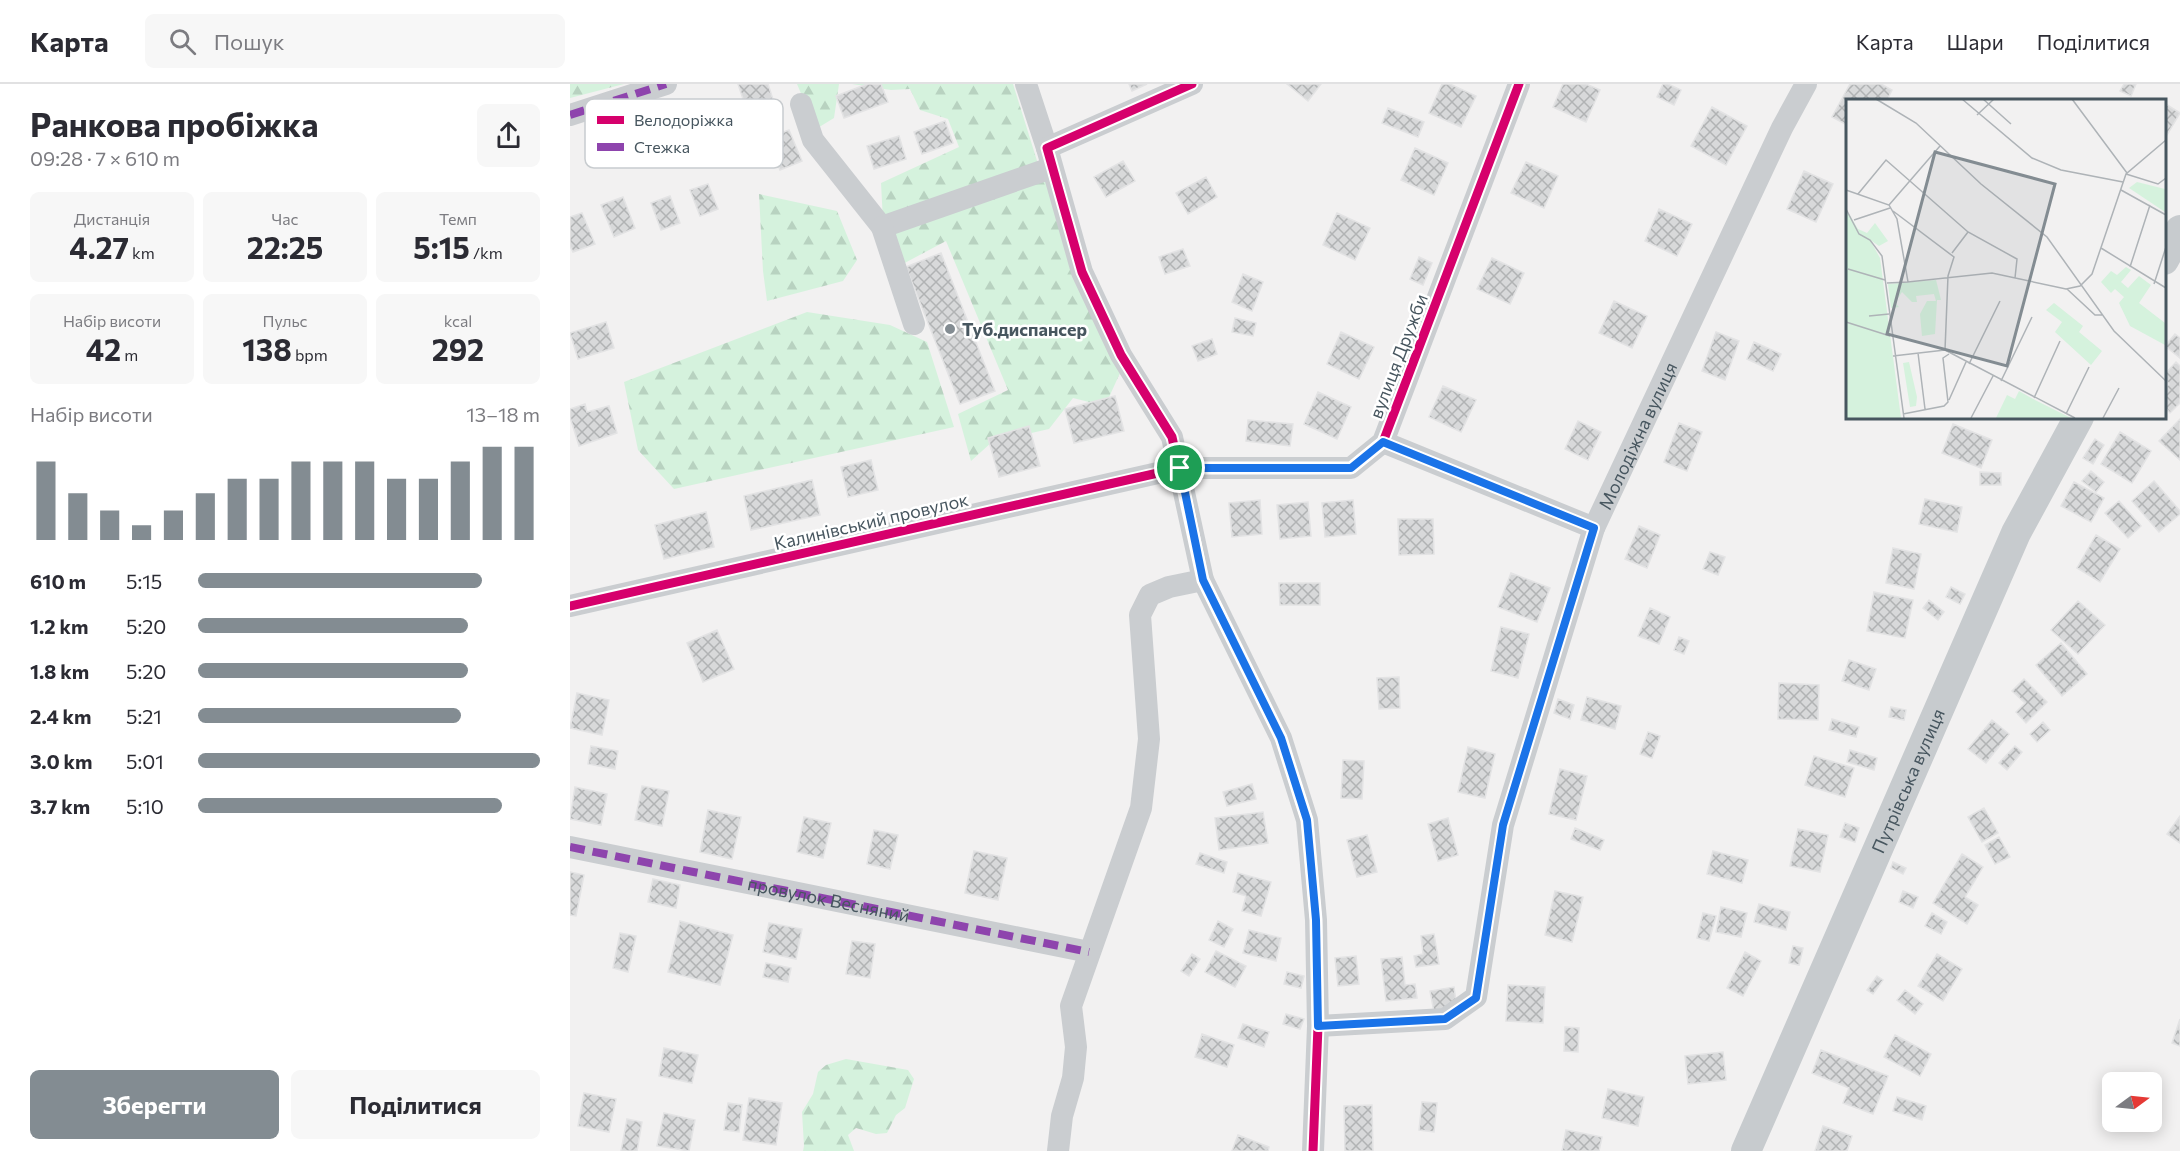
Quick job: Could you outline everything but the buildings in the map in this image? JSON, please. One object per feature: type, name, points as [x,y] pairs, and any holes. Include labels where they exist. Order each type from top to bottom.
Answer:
[{"type":"main road","points":[[2165,256],[2180,230]]},
{"type":"main road","name":"Путрівська вулиця","points":[[1746,1151],[2016,533],[2078,418]]},
{"type":"street","points":[[621,99],[666,84]]},
{"type":"street","points":[[1026,84],[1082,272],[1121,355],[1172,437],[1203,580],[1281,738],[1307,820],[1316,920],[1318,1026],[1313,1151]]},
{"type":"street","points":[[882,227],[1049,158],[1192,84]]},
{"type":"street","name":"вулиця Дружби","points":[[1180,468],[1351,468],[1383,442],[1519,84]]},
{"type":"street","name":"Молодіжна вулиця","points":[[1318,1026],[1445,1019],[1476,998],[1503,825],[1594,528],[1782,128],[1806,84]]},
{"type":"street","points":[[801,104],[813,140],[882,227],[914,324]]},
{"type":"street","points":[[570,116],[585,111]]},
{"type":"street","points":[[1383,442],[1594,528]]},
{"type":"street","name":"Калинівський провулок","points":[[570,606],[1180,468]]},
{"type":"street","points":[[1058,1151],[1062,1116],[1073,1077],[1076,1047],[1071,1006],[1141,808],[1149,739],[1140,615],[1150,595],[1169,587],[1203,580]]},
{"type":"street","name":"провулок Весняний","points":[[570,847],[1089,952]]},
{"type":"green space","points":[[570,84],[624,84],[570,98]]},
{"type":"green space","points":[[797,84],[839,84],[834,118],[816,129]]},
{"type":"green space","points":[[852,84],[1013,84],[1038,164],[1120,373],[1105,406],[1073,398],[1049,429],[992,442],[971,461],[958,414],[1008,390],[946,241],[899,266],[883,221],[881,183],[959,147],[948,119],[920,110],[910,89],[891,90]]},
{"type":"green space","points":[[759,194],[837,211],[857,260],[843,281],[767,301]]},
{"type":"green space","points":[[807,312],[890,325],[927,342],[954,427],[674,489],[638,450],[624,382]]},
{"type":"green space","points":[[846,1059],[908,1070],[914,1079],[905,1108],[896,1115],[887,1133],[876,1134],[856,1128],[848,1135],[854,1151],[803,1151],[802,1112],[813,1094],[818,1072],[826,1065]]},
{"type":"marked path","points":[[620,99],[666,84]]},
{"type":"marked path","points":[[570,115],[585,110]]},
{"type":"marked path","points":[[570,847],[1089,952]]},
{"type":"cycle path","points":[[1192,84],[1047,148],[1082,272],[1121,355],[1172,437],[1203,580],[1281,738],[1307,820],[1316,920],[1318,1026],[1313,1151]]},
{"type":"cycle path","points":[[570,606],[1180,468],[1351,468],[1383,442],[1519,84]]},
{"type":"place","name":"Туб.диспансер","points":[[950,329]]},
{"type":"route","points":[[1383,442],[1594,528],[1503,825],[1476,998],[1445,1019],[1318,1026],[1316,920],[1307,820],[1281,738],[1203,580],[1180,468],[1351,468],[1383,442]]}]
